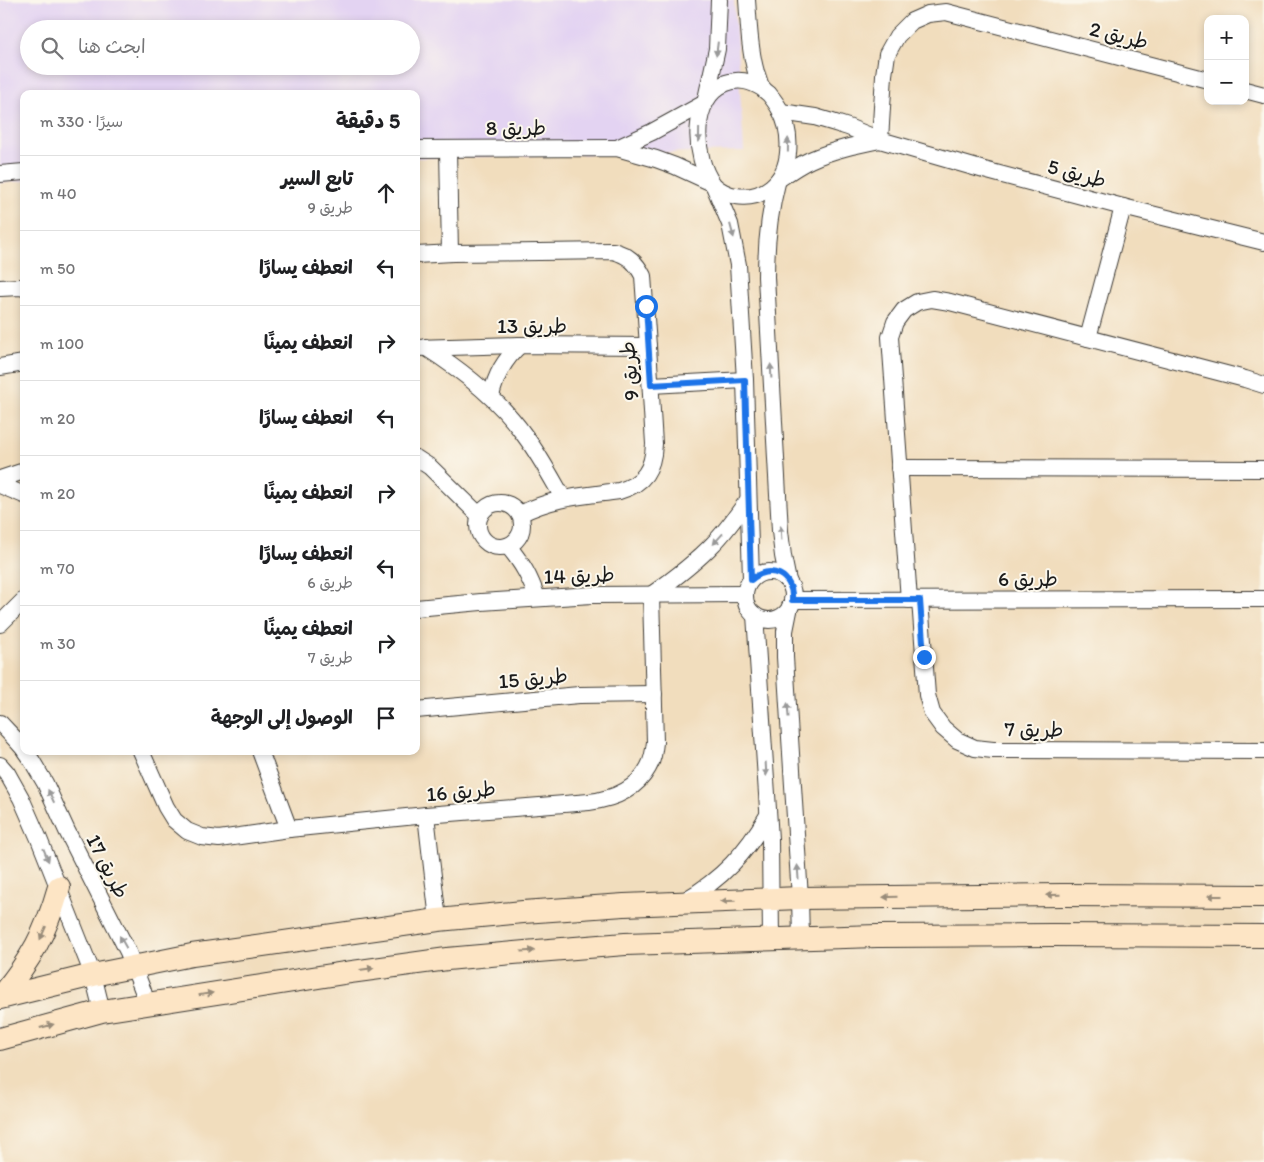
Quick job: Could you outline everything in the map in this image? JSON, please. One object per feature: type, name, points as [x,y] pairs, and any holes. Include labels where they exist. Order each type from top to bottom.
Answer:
[{"type":"street","points":[[719,0],[717,49],[706,101],[700,117],[699,144],[701,158],[706,171],[730,224],[740,278],[748,500],[747,606],[755,615],[766,620],[783,615],[791,603]]},
{"type":"street","points":[[747,0],[752,55],[762,88]]},
{"type":"street","name":"طريق 2","points":[[880,140],[884,75],[888,54],[897,36],[912,21],[928,14],[946,12],[1204,79]]},
{"type":"street","points":[[706,101],[713,91],[721,85],[741,80],[752,82],[762,88],[776,103],[788,134],[787,157],[772,202],[766,258],[780,531],[783,556],[792,593],[785,631],[785,657],[801,938]]},
{"type":"street","points":[[1249,91],[1264,95]]},
{"type":"street","name":"طريق 8","points":[[617,148],[652,132],[706,101]]},
{"type":"street","name":"طريق 5","points":[[781,112],[840,124],[880,140],[984,170],[1264,242]]},
{"type":"street","name":"طريق 5","points":[[778,181],[810,160],[880,140]]},
{"type":"street","name":"طريق 8","points":[[420,150],[617,148],[676,166],[713,185]]},
{"type":"street","points":[[448,149],[450,253]]},
{"type":"street","points":[[0,174],[20,172]]},
{"type":"street","points":[[713,185],[730,195],[742,197],[755,196],[766,191],[778,181]]},
{"type":"street","points":[[1088,338],[1124,207]]},
{"type":"street","name":"طريق 9","points":[[420,255],[613,252],[631,259],[643,276],[654,450],[651,465],[646,474],[630,488],[563,498],[541,504],[520,514]]},
{"type":"street","points":[[0,288],[20,287]]},
{"type":"street","name":"طريق 7","points":[[1264,385],[950,302],[932,299],[917,302],[904,310],[895,322],[890,337],[899,468],[927,695],[932,713],[943,728],[957,740],[975,748],[993,750],[1264,751]]},
{"type":"street","points":[[491,396],[501,368],[520,346]]},
{"type":"street","name":"طريق 13","points":[[421,347],[648,346]]},
{"type":"street","points":[[421,347],[463,373],[491,396],[524,434],[563,498]]},
{"type":"street","points":[[0,367],[20,364]]},
{"type":"street","points":[[651,385],[745,380]]},
{"type":"street","points":[[420,461],[430,467],[480,516]]},
{"type":"street","points":[[899,468],[1264,469]]},
{"type":"street","points":[[0,479],[20,472]]},
{"type":"street","points":[[0,485],[20,493]]},
{"type":"street","points":[[651,595],[695,562],[732,522],[748,500]]},
{"type":"street","points":[[503,503],[515,508],[520,514],[523,529],[515,542],[500,548],[493,547],[481,537],[478,523],[480,516],[489,506],[503,503]]},
{"type":"street","points":[[508,546],[526,570],[537,598]]},
{"type":"street","points":[[748,587],[755,576],[767,572],[778,574],[788,581]]},
{"type":"street","name":"طريق 14","points":[[420,608],[537,598],[592,595],[651,595],[748,587]]},
{"type":"street","name":"طريق 16","points":[[143,755],[174,820],[186,831],[202,837],[219,839],[289,829],[602,800],[614,797],[639,781],[648,768],[653,756],[655,742],[651,595]]},
{"type":"street","name":"طريق 6","points":[[791,603],[915,600],[1264,599]]},
{"type":"street","points":[[0,624],[20,604]]},
{"type":"street","points":[[755,615],[770,839],[771,940]]},
{"type":"street","name":"طريق 15","points":[[420,710],[579,695],[654,694]]},
{"type":"street","name":"طريق 17","points":[[0,722],[20,745]]},
{"type":"street","name":"طريق 17","points":[[28,755],[44,783],[128,952],[146,1004]]},
{"type":"street","points":[[261,755],[289,829]]},
{"type":"street","points":[[0,765],[7,773],[21,798],[39,839],[93,975],[102,1011]]},
{"type":"street","points":[[426,815],[438,920]]},
{"type":"street","points":[[680,903],[699,893],[731,866],[754,839],[768,815]]},
{"type":"street","points":[[0,998],[30,957],[42,935],[52,911],[58,887]]},
{"type":"street","points":[[0,998],[93,975],[192,955],[438,920],[522,912],[624,905],[800,898],[1063,895],[1264,896]]},
{"type":"street","points":[[0,1039],[102,1011],[447,958],[625,944],[801,938],[1034,935],[1264,936]]},
{"type":"shaded area","points":[[0,0],[734,0],[744,151],[420,158],[420,90],[20,90],[20,181],[0,183]]},
{"type":"route","points":[[646,306],[651,385],[745,380],[751,580],[761,573],[772,572],[778,574],[788,581],[791,587],[792,600],[920,600],[924,657]]}]
